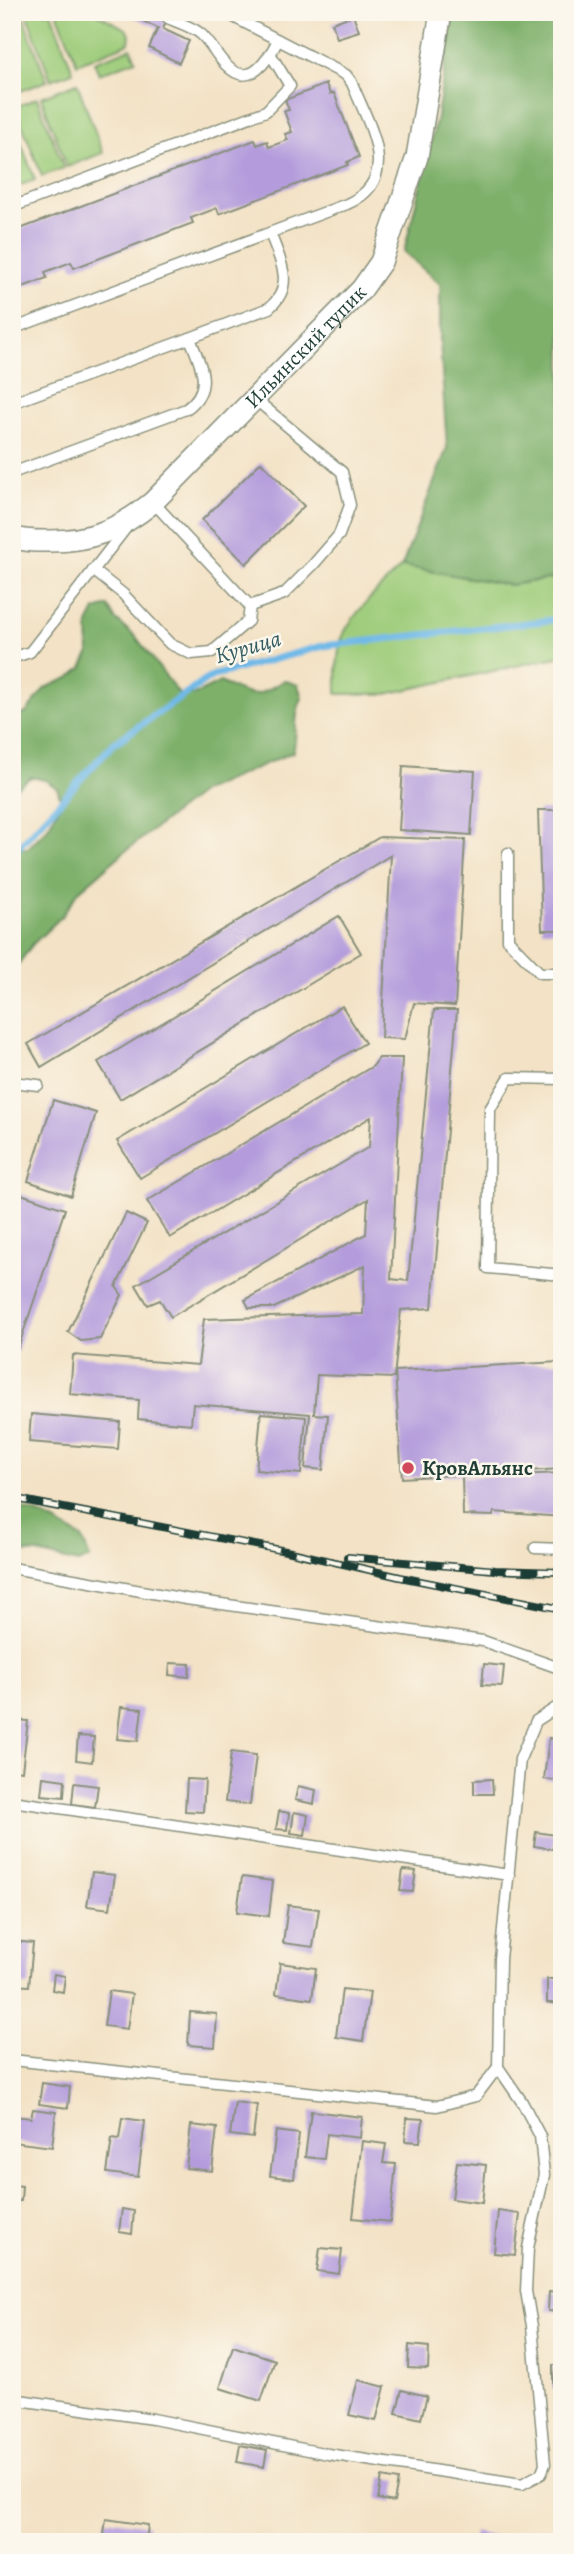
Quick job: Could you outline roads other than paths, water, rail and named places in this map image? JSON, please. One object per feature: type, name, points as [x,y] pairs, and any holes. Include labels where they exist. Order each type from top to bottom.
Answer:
[{"type":"street","name":"Ильинский тупик","points":[[12,537],[22,540],[71,541],[105,533],[134,517],[153,502],[362,289],[381,262],[417,157],[441,12]]},
{"type":"lane","points":[[12,329],[357,200],[373,184],[380,164],[379,153],[352,83],[346,75],[224,12]]},
{"type":"lane","points":[[168,18],[201,34],[231,70],[245,73],[254,72],[267,62],[278,40]]},
{"type":"lane","points":[[12,207],[267,111],[290,86],[271,55]]},
{"type":"lane","points":[[12,402],[269,308],[276,302],[285,285],[285,275],[270,233]]},
{"type":"lane","points":[[12,474],[186,409],[193,404],[200,396],[204,377],[190,338]]},
{"type":"lane","points":[[250,606],[284,594],[313,565],[339,535],[349,505],[342,472],[255,399]]},
{"type":"lane","points":[[153,502],[250,606]]},
{"type":"lane","points":[[12,658],[30,652],[134,517]]},
{"type":"lane","points":[[93,570],[122,594],[170,644],[191,654],[212,652],[248,621],[250,606]]},
{"type":"lane","points":[[508,853],[508,940],[540,973],[562,973]]},
{"type":"lane","points":[[562,1079],[509,1078],[490,1109],[488,1268],[562,1275]]},
{"type":"lane","points":[[12,1082],[38,1086]]},
{"type":"lane","points":[[535,1548],[562,1549]]},
{"type":"lane","points":[[12,1568],[186,1599],[483,1641],[562,1669]]},
{"type":"lane","points":[[12,2399],[153,2419],[328,2454],[522,2484],[541,2474],[545,2464],[543,2430],[526,2291],[528,2248],[544,2175],[540,2136],[522,2102],[498,2067],[500,1959],[520,1759],[536,1721],[562,1704]]},
{"type":"lane","points":[[12,1801],[509,1875]]},
{"type":"lane","points":[[12,2060],[437,2106],[475,2096],[498,2067]]},
{"type":"waterway","name":"Курица","points":[[12,854],[113,744],[212,676],[323,646],[562,619]]},
{"type":"railway","points":[[12,1498],[291,1552],[562,1609]]},
{"type":"railway","points":[[347,1557],[495,1570],[562,1572]]},
{"type":"place","name":"КровАльянс","points":[[408,1468]]}]
